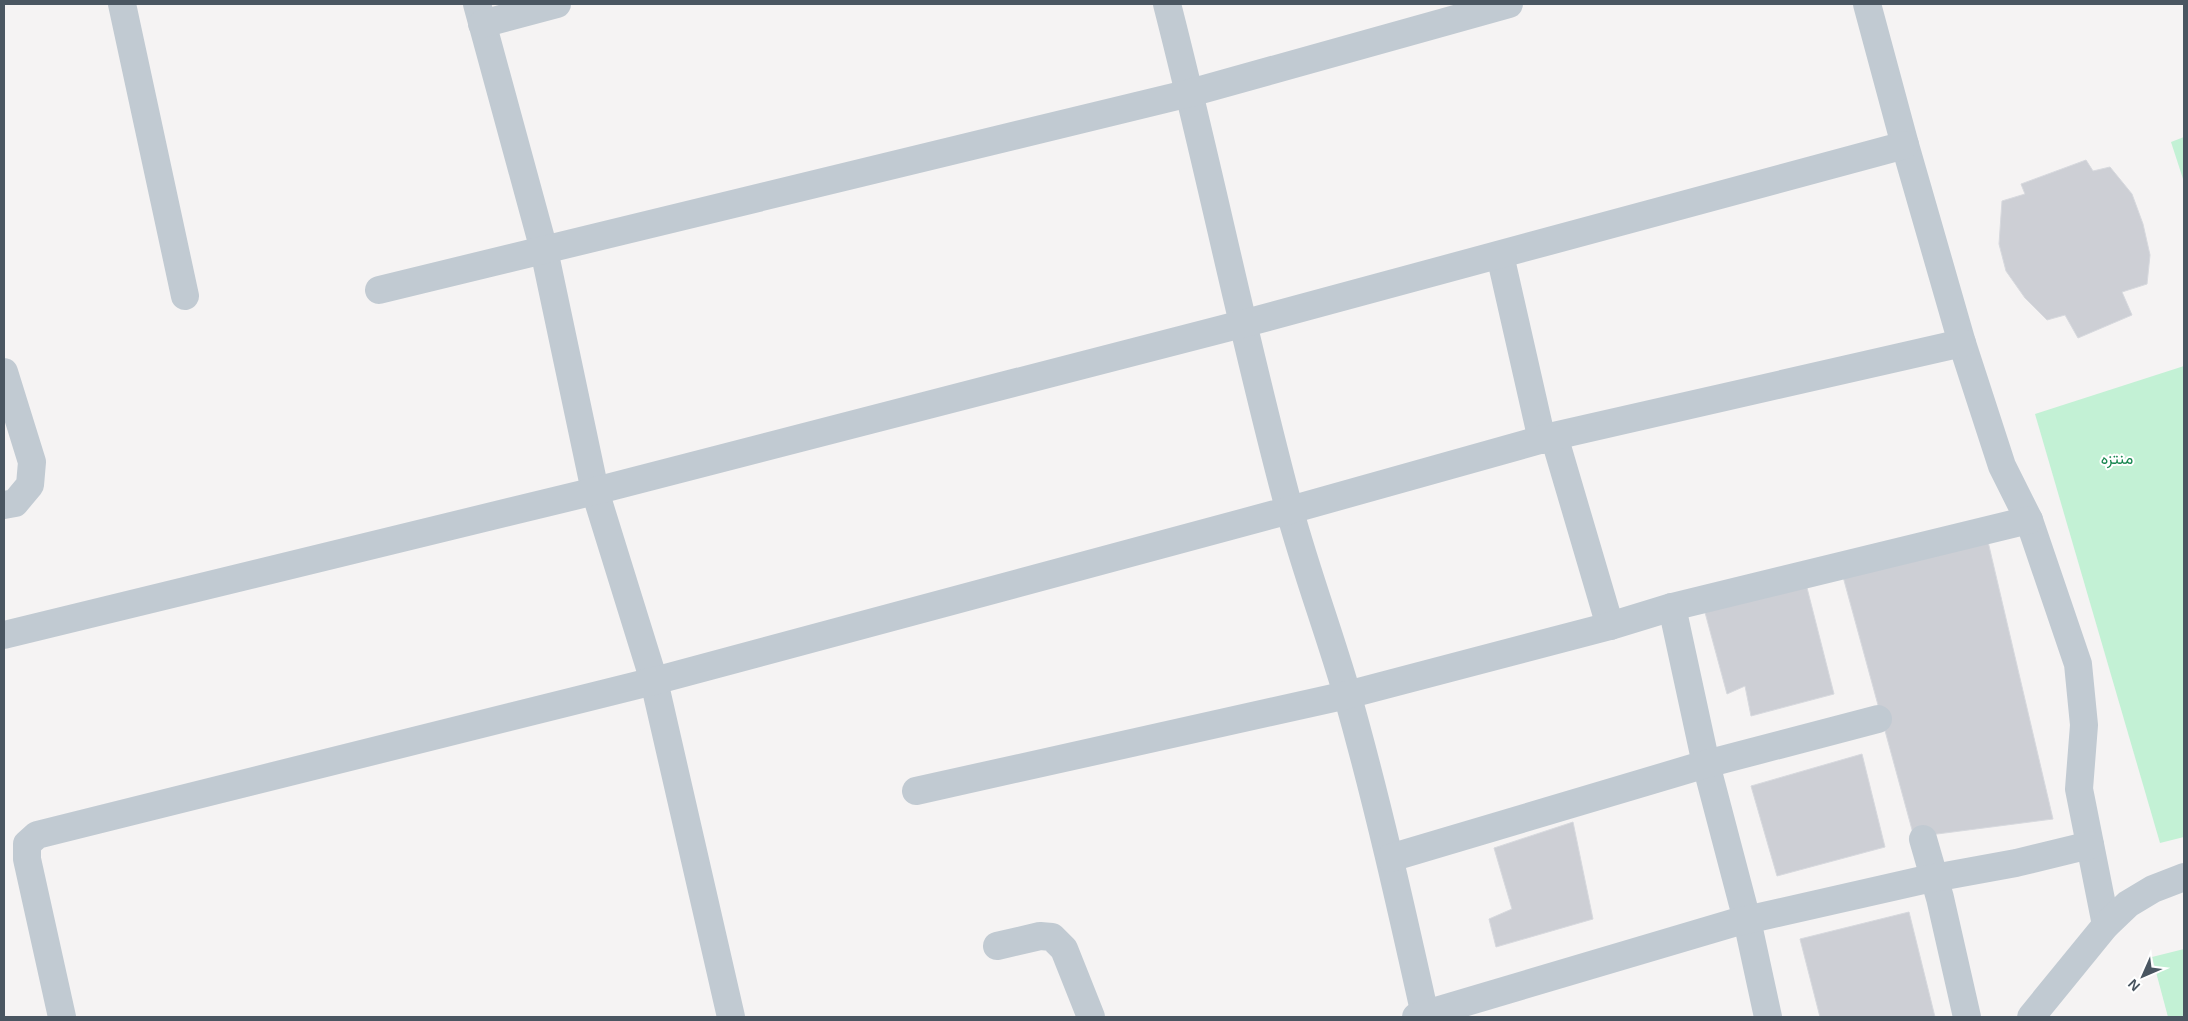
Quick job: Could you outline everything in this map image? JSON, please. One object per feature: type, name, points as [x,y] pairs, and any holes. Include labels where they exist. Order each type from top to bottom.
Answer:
[{"type":"street","points":[[122,4],[185,296]]},
{"type":"street","points":[[557,4],[479,14],[544,250],[595,491],[654,681],[725,1016]]},
{"type":"street","points":[[1167,4],[1190,93],[1242,324],[1290,510],[1347,695],[1390,858],[1421,1016],[1747,920],[1934,878],[2016,863],[2090,846]]},
{"type":"street","points":[[379,290],[1190,93],[1509,4]]},
{"type":"street","points":[[1867,4],[1904,145],[1962,344],[2002,466],[2029,520],[2078,664],[2084,725],[2079,789],[2106,926]]},
{"type":"street","points":[[4,635],[595,491],[1242,324],[1904,145]]},
{"type":"street","points":[[1500,255],[1548,438],[1610,626]]},
{"type":"street","points":[[62,1017],[28,859],[28,844],[37,835],[654,681],[1290,510],[1548,438],[1962,344]]},
{"type":"street","points":[[4,372],[32,462],[30,485],[16,503],[4,505]]},
{"type":"street","points":[[916,791],[1347,695],[1672,608],[2029,520]]},
{"type":"street","points":[[1672,608],[1706,764],[1747,920],[1768,1017]]},
{"type":"street","points":[[1390,858],[1706,764],[1878,719]]},
{"type":"street","points":[[1923,839],[1967,1017]]},
{"type":"street","points":[[2031,1017],[2106,926],[2128,904],[2153,888],[2184,877]]},
{"type":"street","points":[[997,946],[1040,936],[1052,937],[1064,949],[1091,1017]]},
{"type":"green space","points":[[2184,137],[2184,182],[2171,142]]},
{"type":"green space","name":"منتزه","points":[[2184,366],[2184,837],[2160,843],[2035,414]]},
{"type":"green space","points":[[2184,949],[2184,1017],[2168,1017],[2152,957]]},
{"type":"building","points":[[2086,160],[2093,171],[2110,167],[2132,194],[2143,224],[2150,255],[2147,284],[2122,292],[2132,315],[2078,338],[2065,315],[2047,320],[2025,298],[2006,271],[1999,244],[2002,201],[2025,194],[2021,184]]},
{"type":"building","points":[[1986,533],[2053,819],[1914,837],[1842,573]]},
{"type":"building","points":[[1804,576],[1834,694],[1751,716],[1745,686],[1727,694],[1703,605]]},
{"type":"building","points":[[1862,754],[1885,847],[1777,876],[1751,786]]},
{"type":"building","points":[[1573,822],[1593,919],[1496,947],[1489,919],[1512,909],[1494,848]]},
{"type":"building","points":[[1909,912],[1935,1017],[1820,1017],[1800,939]]}]
